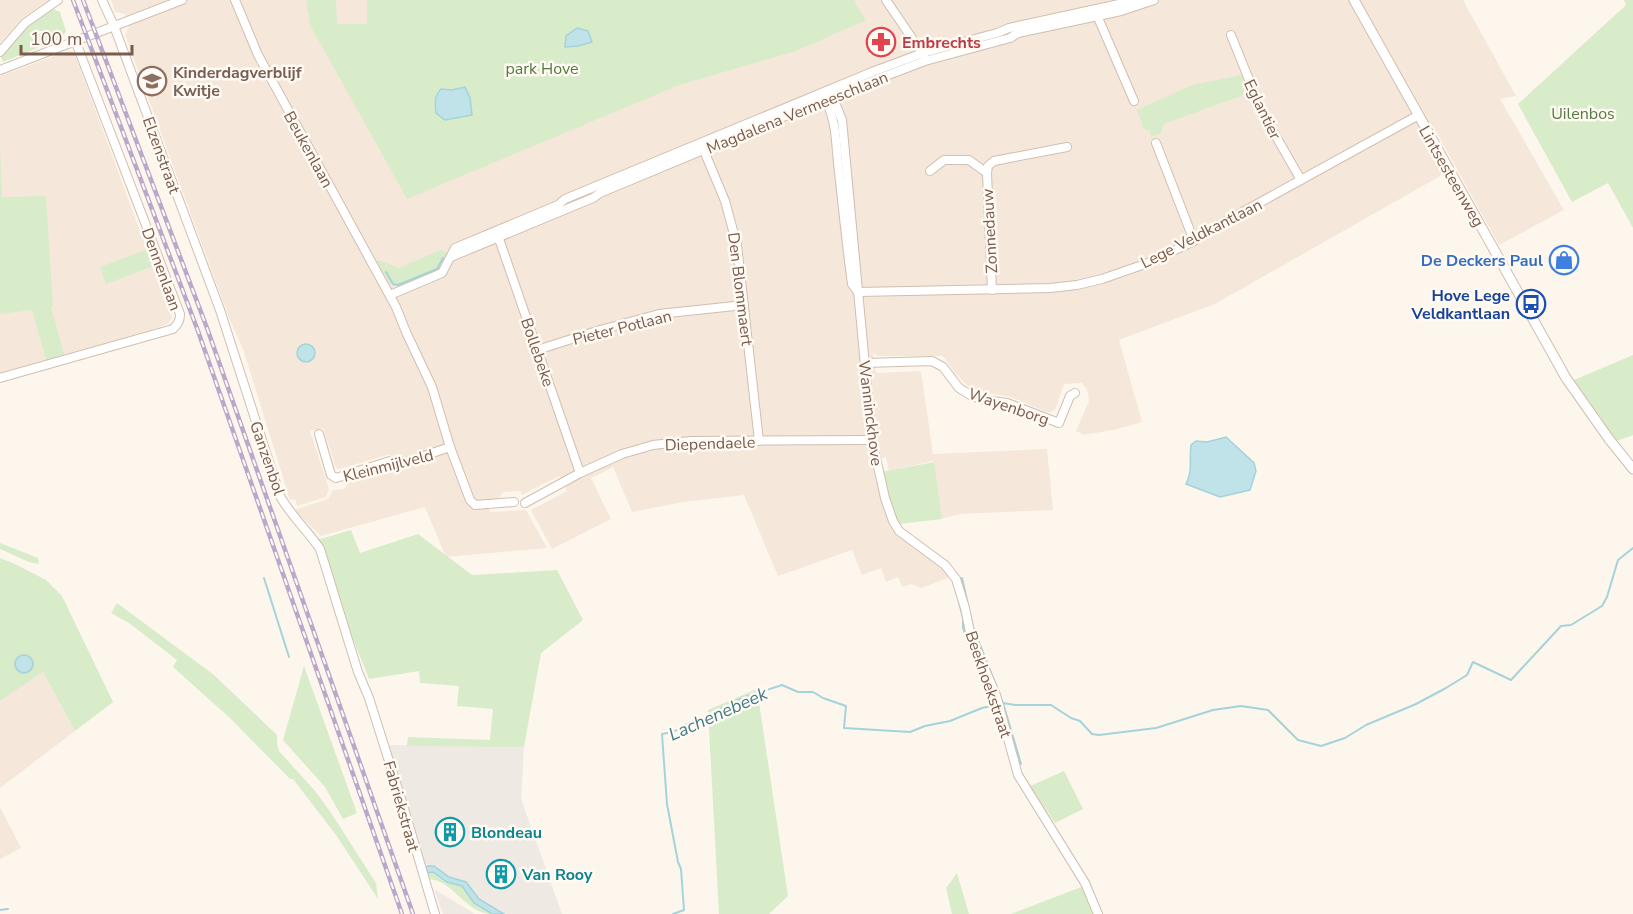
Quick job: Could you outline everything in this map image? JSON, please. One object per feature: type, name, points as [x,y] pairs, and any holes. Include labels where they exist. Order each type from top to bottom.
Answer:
[{"type":"street","points":[[0,52],[25,23],[58,0]]},
{"type":"street","name":"Elzenstraat","points":[[102,0],[114,26],[220,310]]},
{"type":"street","points":[[0,69],[182,0]]},
{"type":"street","name":"Beukenlaan","points":[[235,0],[258,55],[390,295]]},
{"type":"street","points":[[886,0],[924,57]]},
{"type":"street","name":"Magdalena Vermeeschlaan","points":[[390,295],[442,273],[455,248],[593,198],[600,192],[702,146],[828,94],[924,57],[1009,28],[1096,12],[1137,0]]},
{"type":"street","name":"Magdalena Vermeeschlaan","points":[[1096,12],[1121,11],[1154,0]]},
{"type":"street","name":"Lintsesteenweg","points":[[1354,0],[1566,378],[1633,469]]},
{"type":"street","points":[[1096,12],[1134,101]]},
{"type":"street","name":"Eglantier","points":[[1231,35],[1262,112],[1301,180]]},
{"type":"street","name":"Dennenlaan","points":[[0,378],[173,329],[178,324],[180,314],[75,40]]},
{"type":"street","name":"Wanninckhove","points":[[828,94],[842,120],[872,440],[889,513],[900,531]]},
{"type":"street","name":"Lege Veldkantlaan","points":[[858,292],[1050,288],[1102,279],[1148,263],[1194,241],[1418,116]]},
{"type":"street","points":[[1156,143],[1194,241]]},
{"type":"street","name":"Den Blommaert","points":[[702,146],[734,228],[759,441]]},
{"type":"street","name":"Zonnedauw","points":[[992,290],[988,166],[994,161],[1067,147]]},
{"type":"street","name":"Zonnedauw","points":[[930,171],[944,160],[969,160],[987,173]]},
{"type":"street","name":"Bollebeke","points":[[497,234],[580,473]]},
{"type":"street","name":"Kleinmijlveld","points":[[390,295],[432,387],[450,447],[472,503],[480,505],[514,502]]},
{"type":"street","name":"Pieter Potlaan","points":[[537,350],[658,314],[744,305]]},
{"type":"street","name":"Ganzenbol","points":[[220,310],[280,496],[288,510],[311,535],[320,549],[358,672],[369,698]]},
{"type":"street","name":"Wayenborg","points":[[865,363],[932,361],[943,367],[959,387],[972,396],[1007,403],[1059,423],[1070,396],[1075,393]]},
{"type":"street","name":"Kleinmijlveld","points":[[319,434],[331,475],[336,478],[390,461],[406,462],[450,447]]},
{"type":"street","name":"Diependaele","points":[[525,503],[580,473],[622,454],[653,445],[691,441],[872,440]]},
{"type":"street","name":"Beekhoekstraat","points":[[900,531],[945,565],[956,579],[971,637],[996,695],[1018,775],[1085,882],[1098,914]]},
{"type":"street","name":"Fabriekstraat","points":[[369,698],[435,914]]},
{"type":"shaded area","points":[[0,0],[49,0],[22,18],[0,43]]},
{"type":"shaded area","points":[[111,0],[1463,0],[1516,96],[1500,99],[1564,210],[1499,245],[1433,126],[1419,133],[1442,175],[1215,304],[1119,340],[1142,422],[1118,429],[1084,435],[1076,431],[1089,401],[1087,389],[1082,383],[1064,384],[1055,410],[1049,413],[1011,397],[981,392],[968,386],[943,356],[877,356],[873,352],[876,373],[921,371],[933,454],[1047,449],[1053,510],[960,514],[941,519],[933,461],[889,471],[886,457],[870,460],[889,524],[896,535],[935,561],[950,577],[921,588],[911,584],[902,587],[898,577],[886,582],[881,568],[862,575],[852,550],[778,576],[744,495],[683,502],[632,512],[613,467],[591,478],[611,519],[552,549],[531,510],[567,491],[559,476],[522,495],[520,491],[503,492],[498,499],[489,500],[490,512],[526,510],[547,548],[446,557],[425,507],[321,536],[294,510],[328,499],[333,490],[344,489],[351,480],[391,472],[390,454],[340,469],[336,468],[323,428],[310,431],[329,489],[326,497],[297,506],[295,499],[290,500],[243,349],[229,318],[125,35],[129,26],[125,14],[115,12]]},
{"type":"shaded area","points":[[68,51],[74,52],[172,318],[167,324],[148,331],[0,373],[0,76]]},
{"type":"shaded area","points":[[43,672],[75,731],[0,788],[0,701]]},
{"type":"shaded area","points":[[387,745],[524,747],[521,799],[562,914],[504,914],[479,899],[466,882],[449,877],[434,866],[421,869]]},
{"type":"shaded area","points":[[0,807],[21,848],[0,859]]},
{"type":"shaded area","points":[[434,889],[475,914],[443,914]]},
{"type":"green space","name":"park Hove","points":[[306,0],[336,0],[337,24],[367,24],[367,0],[853,0],[866,20],[796,51],[679,85],[407,199],[310,25]]},
{"type":"green space","name":"Uilenbos","points":[[1624,0],[1633,0],[1633,228],[1608,183],[1572,202],[1518,104],[1626,5]]},
{"type":"green space","points":[[53,9],[60,12],[66,31],[62,38],[3,62],[1,57],[23,30]]},
{"type":"green space","points":[[1242,75],[1249,93],[1164,124],[1161,133],[1151,137],[1150,131],[1144,129],[1137,110],[1192,85]]},
{"type":"green space","points":[[0,144],[2,197],[46,196],[53,307],[51,307],[65,357],[47,363],[32,310],[0,314]]},
{"type":"green space","points":[[148,249],[154,266],[106,284],[100,267]]},
{"type":"green space","points":[[441,250],[449,253],[440,270],[400,287],[390,284],[377,262],[378,260],[399,268]]},
{"type":"green space","points":[[1633,355],[1633,435],[1617,441],[1574,380]]},
{"type":"green space","points":[[934,462],[942,519],[899,524],[890,505],[882,472]]},
{"type":"green space","points":[[351,530],[360,553],[418,534],[472,575],[557,570],[583,620],[541,653],[524,747],[407,746],[408,737],[490,740],[493,709],[457,706],[459,686],[420,683],[419,671],[369,679],[314,541]]},
{"type":"green space","points":[[0,543],[38,558],[39,564],[0,549]]},
{"type":"green space","points":[[0,558],[46,580],[62,596],[113,702],[75,731],[43,672],[0,701]]},
{"type":"green space","points":[[117,603],[214,675],[277,735],[279,751],[316,792],[376,883],[378,899],[336,835],[293,779],[290,779],[231,719],[173,667],[177,660],[129,623],[111,613]]},
{"type":"green space","points":[[304,666],[357,813],[343,819],[325,787],[283,740]]},
{"type":"green space","points":[[757,689],[788,896],[769,914],[719,914],[708,710]]},
{"type":"green space","points":[[1064,771],[1083,809],[1055,823],[1030,786]]},
{"type":"green space","points":[[433,872],[439,877],[462,886],[474,903],[492,914],[475,909],[447,886],[430,879],[428,873]]},
{"type":"green space","points":[[957,873],[969,914],[952,914],[946,888]]},
{"type":"green space","points":[[1084,886],[1095,914],[1011,914]]},
{"type":"water","points":[[577,28],[588,31],[592,42],[565,47],[566,36]]},
{"type":"water","points":[[465,87],[470,98],[472,115],[445,120],[436,113],[436,97],[441,89],[452,90]]},
{"type":"water","points":[[306,344],[312,347],[315,353],[312,359],[306,362],[300,359],[297,353],[300,347]]},
{"type":"water","points":[[1226,437],[1254,463],[1256,471],[1250,490],[1220,497],[1186,484],[1190,470],[1191,445],[1196,441],[1207,442]]},
{"type":"water","points":[[24,655],[30,658],[33,664],[30,670],[24,673],[18,670],[15,664],[18,658]]},
{"type":"water","points":[[434,866],[449,877],[466,882],[479,899],[504,914],[492,914],[474,903],[462,886],[447,882],[433,872],[428,873],[425,868]]},
{"type":"waterway","points":[[969,44],[1016,31]]},
{"type":"waterway","points":[[573,202],[583,196]]},
{"type":"waterway","points":[[386,272],[393,284],[398,285],[437,269],[443,258]]},
{"type":"waterway","points":[[1003,703],[1051,705],[1080,721],[1092,734],[1099,735],[1156,728],[1213,710],[1241,706],[1268,710],[1298,740],[1321,746],[1345,738],[1366,725],[1416,704],[1446,688],[1467,675],[1473,662],[1511,680],[1561,626],[1571,625],[1602,606],[1618,560],[1633,548]]},
{"type":"waterway","points":[[264,578],[289,657]]},
{"type":"waterway","points":[[962,578],[973,627],[1003,703],[1021,764]]},
{"type":"waterway","points":[[958,598],[963,628],[972,653]]},
{"type":"waterway","name":"Lachenebeek","points":[[673,914],[684,910],[681,869],[667,804],[662,734],[673,732],[691,722],[707,718],[742,698],[782,685],[798,692],[813,692],[846,706],[844,728],[910,732],[996,705]]},
{"type":"waterway","points":[[0,910],[8,909]]},
{"type":"railway","points":[[73,0],[198,331],[402,914]]},
{"type":"railway","points":[[83,0],[207,328],[413,914]]},
{"type":"place","name":"Embrechts","points":[[881,42]]},
{"type":"place","name":"Kinderdagverblijf Kwitje","points":[[152,81]]},
{"type":"place","name":"De Deckers Paul","points":[[1564,260]]},
{"type":"place","name":"Hove Lege Veldkantlaan","points":[[1531,304]]},
{"type":"place","name":"Blondeau","points":[[450,832]]},
{"type":"place","name":"Van Rooy","points":[[501,874]]}]
